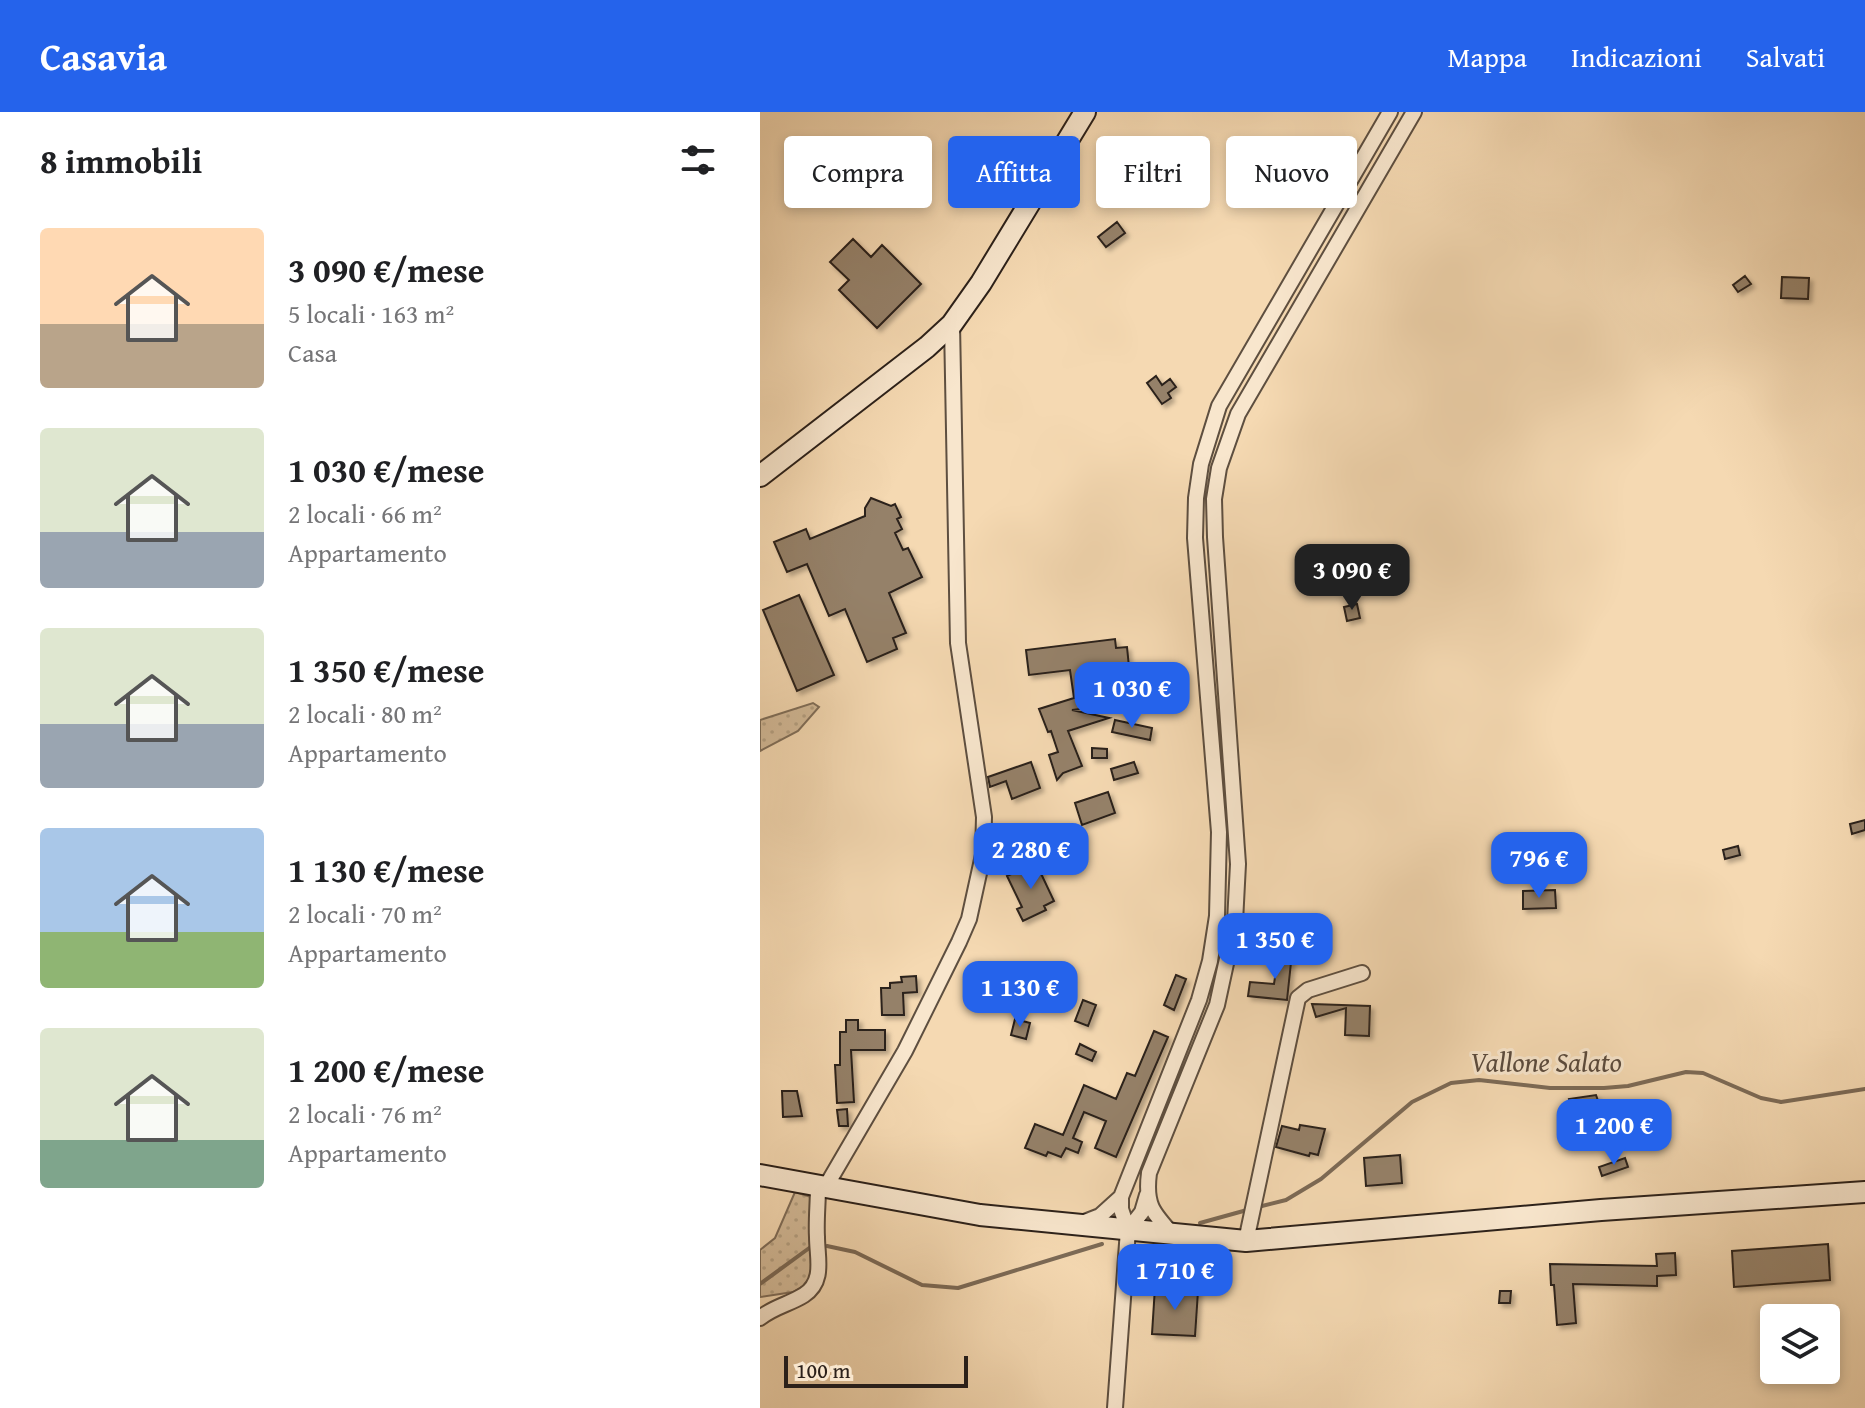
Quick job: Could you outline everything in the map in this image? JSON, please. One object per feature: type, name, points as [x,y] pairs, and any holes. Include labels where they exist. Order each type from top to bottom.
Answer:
[{"type":"main road","points":[[760,476],[927,347],[952,324],[981,283],[1085,112]]},
{"type":"main road","points":[[760,1175],[980,1215],[1246,1241],[1616,1209],[1865,1192]]},
{"type":"street","points":[[1115,1408],[1128,1230],[1121,1209],[1121,1197],[1199,1000],[1210,961],[1217,916],[1219,832],[1195,538],[1196,498],[1205,449],[1219,406],[1243,361],[1390,112]]},
{"type":"street","points":[[1128,1230],[1142,1212],[1149,1173],[1217,1005],[1235,922],[1238,864],[1215,537],[1214,499],[1219,468],[1238,414],[1262,370],[1414,112]]},
{"type":"street","points":[[760,1318],[804,1295],[816,1284],[820,1270],[817,1238],[822,1187],[905,1051],[959,942],[969,919],[983,855],[984,817],[958,643],[952,324]]},
{"type":"street","points":[[1246,1241],[1298,998],[1308,990],[1362,973]]},
{"type":"street","points":[[1147,1195],[1161,1221],[1174,1236]]},
{"type":"street","points":[[1073,1226],[1100,1216],[1121,1197]]},
{"type":"shaded area","points":[[813,703],[819,707],[798,731],[760,751],[760,720]]},
{"type":"shaded area","points":[[795,1192],[811,1197],[813,1264],[808,1283],[793,1292],[760,1297],[760,1250],[775,1238]]},
{"type":"building","points":[[1117,222],[1125,233],[1106,247],[1098,237]]},
{"type":"building","points":[[853,239],[871,257],[882,245],[921,284],[877,328],[839,290],[849,280],[830,262]]},
{"type":"building","points":[[1745,276],[1751,284],[1738,292],[1733,285]]},
{"type":"building","points":[[1782,277],[1809,278],[1808,299],[1781,298]]},
{"type":"building","points":[[1156,376],[1162,385],[1170,379],[1176,387],[1168,393],[1171,398],[1162,404],[1147,383]]},
{"type":"building","points":[[871,498],[891,506],[895,504],[902,529],[895,533],[903,550],[908,548],[922,577],[889,593],[906,633],[893,638],[897,649],[867,662],[845,609],[829,616],[807,564],[787,572],[774,542],[806,529],[810,539],[865,516],[865,508]]},
{"type":"building","points":[[799,595],[834,675],[797,691],[763,610]]},
{"type":"building","points":[[1357,604],[1360,618],[1347,621],[1344,607]]},
{"type":"building","points":[[1115,639],[1116,648],[1127,647],[1130,677],[1144,676],[1147,701],[1072,710],[1109,718],[1068,731],[1082,766],[1063,773],[1057,780],[1049,755],[1058,752],[1039,709],[1074,698],[1070,670],[1029,675],[1026,650]]},
{"type":"building","points":[[1115,720],[1152,728],[1150,740],[1112,732]]},
{"type":"building","points":[[1092,748],[1107,749],[1107,758],[1092,758]]},
{"type":"building","points":[[1031,762],[1040,788],[1012,799],[1006,781],[990,787],[988,777]]},
{"type":"building","points":[[1134,762],[1138,773],[1114,780],[1111,769]]},
{"type":"building","points":[[1108,792],[1115,813],[1082,825],[1075,803]]},
{"type":"building","points":[[1865,820],[1865,830],[1852,834],[1850,824]]},
{"type":"building","points":[[1738,846],[1740,855],[1725,859],[1723,850]]},
{"type":"building","points":[[1036,863],[1054,901],[1044,906],[1046,910],[1023,921],[1017,909],[1022,907],[1007,876]]},
{"type":"building","points":[[1555,890],[1556,908],[1523,909],[1523,891]]},
{"type":"building","points":[[1279,951],[1292,953],[1287,1000],[1248,996],[1250,982],[1274,984]]},
{"type":"building","points":[[1176,975],[1186,979],[1174,1010],[1164,1005]]},
{"type":"building","points":[[916,976],[917,992],[903,993],[904,1015],[882,1015],[881,988],[890,988],[890,983],[902,982],[901,977]]},
{"type":"building","points":[[1083,1000],[1096,1005],[1088,1026],[1075,1021]]},
{"type":"building","points":[[1312,1004],[1370,1006],[1369,1036],[1345,1035],[1346,1008],[1316,1017]]},
{"type":"building","points":[[1015,1019],[1030,1023],[1026,1039],[1011,1035]]},
{"type":"building","points":[[846,1020],[858,1020],[858,1030],[885,1030],[885,1050],[851,1050],[854,1102],[837,1103],[835,1065],[840,1065],[840,1032],[846,1032]]},
{"type":"building","points":[[1154,1031],[1168,1037],[1116,1157],[1095,1148],[1106,1121],[1084,1112],[1073,1138],[1082,1142],[1078,1153],[1066,1148],[1061,1157],[1048,1152],[1046,1156],[1025,1148],[1035,1124],[1063,1135],[1084,1085],[1116,1099],[1127,1073],[1135,1076]]},
{"type":"building","points":[[1080,1044],[1096,1052],[1092,1061],[1076,1054]]},
{"type":"building","points":[[782,1091],[797,1091],[802,1116],[783,1117]]},
{"type":"building","points":[[1596,1095],[1603,1115],[1605,1113],[1619,1131],[1606,1141],[1593,1122],[1576,1127],[1569,1099]]},
{"type":"building","points":[[847,1109],[848,1126],[839,1126],[837,1110]]},
{"type":"building","points":[[1300,1125],[1325,1129],[1318,1155],[1310,1153],[1309,1156],[1276,1147],[1282,1126],[1299,1130]]},
{"type":"building","points":[[1400,1155],[1402,1183],[1366,1186],[1364,1158]]},
{"type":"building","points":[[1625,1158],[1628,1167],[1602,1176],[1599,1167]]},
{"type":"building","points":[[1828,1244],[1830,1280],[1734,1287],[1732,1251]]},
{"type":"building","points":[[1675,1253],[1676,1275],[1657,1276],[1657,1286],[1573,1284],[1576,1323],[1557,1325],[1550,1264],[1657,1266],[1656,1254]]},
{"type":"building","points":[[1155,1287],[1198,1291],[1195,1336],[1152,1334]]},
{"type":"building","points":[[1500,1291],[1511,1291],[1510,1303],[1499,1303]]},
{"type":"waterway","name":"Vallone Salato","points":[[1258,1207],[1286,1200],[1321,1179],[1412,1102],[1451,1083],[1479,1080],[1550,1088],[1604,1088],[1628,1086],[1686,1072],[1703,1073],[1761,1098],[1781,1102],[1865,1089]]},
{"type":"waterway","name":"Vallone Salato","points":[[1200,1223],[1247,1210]]},
{"type":"waterway","name":"Vallone Salato","points":[[827,1246],[855,1252],[922,1285],[958,1288],[1102,1244]]},
{"type":"waterway","name":"Vallone Salato","points":[[760,1284],[812,1246]]}]
